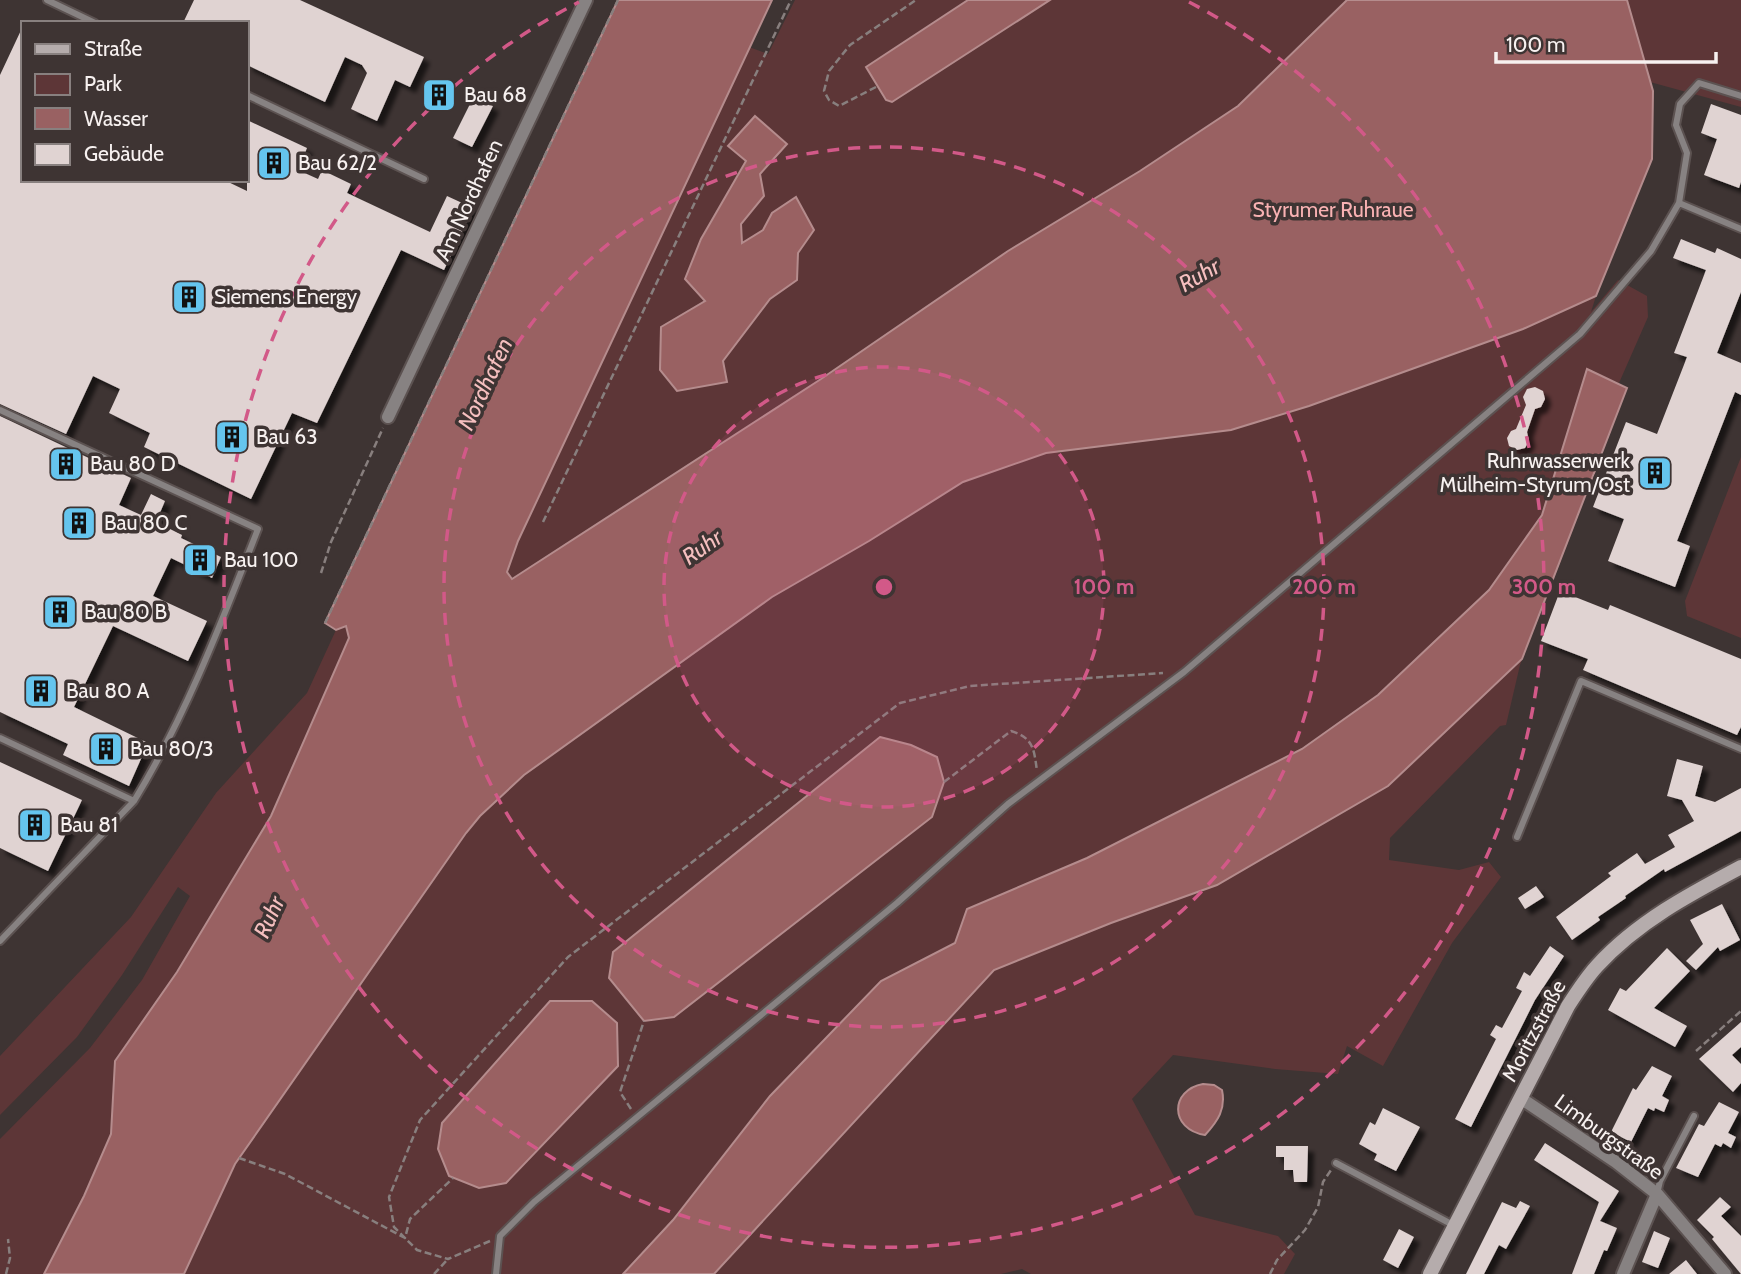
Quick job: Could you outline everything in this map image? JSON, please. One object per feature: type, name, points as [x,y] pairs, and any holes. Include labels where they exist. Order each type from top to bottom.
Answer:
[{"type":"main road","name":"Moritzstraße","points":[[1430,1274],[1568,1006],[1596,967],[1624,939],[1662,912],[1741,867]]},
{"type":"street","name":"Am Nordhafen","points":[[388,417],[586,0]]},
{"type":"street","name":"Limburgstraße","points":[[1521,1099],[1616,1162],[1657,1194],[1725,1274]]},
{"type":"street","points":[[1623,1274],[1657,1194]]},
{"type":"lane","points":[[47,0],[90,21]]},
{"type":"lane","points":[[496,1274],[500,1236],[534,1202],[897,903],[1008,804],[1184,672],[1580,334],[1651,251],[1679,202],[1688,153],[1676,125],[1680,104],[1699,83],[1741,96]]},
{"type":"lane","points":[[248,95],[424,179]]},
{"type":"lane","points":[[1679,202],[1741,229]]},
{"type":"lane","points":[[0,410],[258,529],[221,622],[160,759],[134,801],[0,942]]},
{"type":"lane","points":[[1517,837],[1581,681],[1741,749]]},
{"type":"lane","points":[[0,738],[134,801]]},
{"type":"lane","points":[[1657,1194],[1660,1181],[1694,1116]]},
{"type":"lane","points":[[1336,1163],[1455,1226]]},
{"type":"path","points":[[325,623],[618,0]]},
{"type":"path","points":[[542,522],[791,0]]},
{"type":"path","points":[[876,88],[839,106],[829,100],[824,91],[829,71],[850,45],[916,0]]},
{"type":"path","points":[[321,573],[341,520],[388,417]]},
{"type":"path","points":[[448,1259],[417,1250],[394,1227],[389,1197],[419,1120],[568,957],[901,703],[970,686],[1184,672]]},
{"type":"path","points":[[944,782],[1012,731],[1024,735],[1034,748],[1039,780]]},
{"type":"path","points":[[1696,1051],[1741,1011]]},
{"type":"path","points":[[636,1117],[620,1092],[644,1021]]},
{"type":"path","points":[[239,1158],[285,1174],[405,1238]]},
{"type":"path","points":[[1270,1274],[1277,1259],[1305,1230],[1318,1207],[1323,1182],[1336,1163]]},
{"type":"path","points":[[405,1238],[410,1219],[453,1178]]},
{"type":"path","points":[[434,1274],[448,1259],[500,1236]]},
{"type":"path","points":[[6,1274],[10,1258],[8,1239]]},
{"type":"green space","points":[[795,0],[968,0],[866,67],[892,102],[1050,0],[1741,0],[1741,107],[1650,82],[1634,27],[1588,300],[1596,296],[1591,312],[1618,280],[1647,296],[1648,317],[1619,383],[1587,370],[1543,514],[1574,527],[1520,665],[1506,725],[1500,726],[1390,838],[1389,860],[1459,870],[1489,862],[1501,877],[1452,943],[1383,1066],[1347,1046],[1338,1074],[1275,1069],[1173,1055],[1132,1099],[1195,1215],[1278,1236],[1295,1254],[1284,1274],[1031,1274],[1022,1269],[1001,1274],[0,1274],[0,1139],[90,1048],[142,980],[190,896],[178,887],[122,975],[77,1037],[0,1115],[0,1056],[131,917],[216,793],[307,693],[336,630],[346,626],[349,638],[271,816],[177,972],[115,1061],[512,579],[507,573],[518,541],[749,47],[768,54]]},
{"type":"green space","points":[[1741,457],[1741,638],[1687,616],[1685,601]]},
{"type":"water","name":"Styrumer Ruhraue","points":[[618,0],[772,0],[518,541],[507,572],[512,579],[821,379],[1008,251],[1140,171],[1238,106],[1347,0],[1627,0],[1653,91],[1652,159],[1596,296],[1523,329],[1309,406],[1231,430],[1046,453],[963,482],[772,597],[524,775],[480,816],[235,1164],[184,1274],[44,1274],[84,1196],[111,1134],[115,1061],[177,972],[271,816],[349,638],[346,626],[336,630],[325,623]]},
{"type":"water","points":[[968,0],[1050,0],[892,102],[886,100],[866,67]]},
{"type":"water","points":[[755,116],[787,144],[760,174],[764,196],[741,224],[742,243],[763,230],[772,213],[796,197],[814,230],[798,253],[797,280],[770,299],[723,361],[727,382],[677,391],[660,370],[661,327],[705,301],[685,279],[701,239],[746,161],[728,146]]},
{"type":"water","points":[[1587,369],[1627,388],[1522,659],[1388,786],[1217,885],[1111,923],[994,970],[714,1274],[623,1274],[673,1220],[770,1096],[881,981],[955,943],[967,909],[1087,858],[1302,749],[1378,695],[1489,590],[1542,515]]},
{"type":"water","points":[[880,737],[911,745],[937,757],[944,782],[932,817],[674,1017],[644,1021],[609,978],[613,952]]},
{"type":"water","points":[[550,1001],[592,1001],[617,1023],[618,1066],[506,1183],[479,1188],[449,1176],[438,1149],[442,1123]]},
{"type":"water","points":[[1203,1084],[1214,1085],[1222,1090],[1223,1097],[1220,1114],[1205,1135],[1185,1125],[1178,1110],[1184,1094]]},
{"type":"building","points":[[194,0],[300,0],[424,57],[410,87],[395,80],[377,121],[351,109],[367,73],[362,65],[345,57],[325,102],[248,65],[248,21],[184,21]]},
{"type":"building","name":"Siemens Energy","points":[[21,30],[21,182],[228,182],[247,191],[248,120],[307,148],[298,170],[318,179],[322,170],[351,184],[347,193],[430,232],[447,196],[473,208],[444,270],[401,250],[317,423],[292,413],[251,499],[144,447],[150,433],[109,413],[120,389],[93,376],[66,434],[0,404],[0,75]]},
{"type":"building","points":[[474,96],[493,106],[472,147],[453,138]]},
{"type":"building","points":[[1711,104],[1741,115],[1739,188],[1704,175],[1717,139],[1701,133]]},
{"type":"building","name":"Ruhrwasserwerk Mülheim-Styrum/Ost","points":[[1681,239],[1715,253],[1717,248],[1741,259],[1741,292],[1717,353],[1741,363],[1741,395],[1735,392],[1677,541],[1690,546],[1675,587],[1608,561],[1624,519],[1593,507],[1626,422],[1657,434],[1687,357],[1674,353],[1706,270],[1673,258]]},
{"type":"building","points":[[1535,387],[1543,391],[1545,399],[1541,407],[1535,409],[1527,432],[1529,441],[1525,448],[1517,450],[1509,446],[1507,438],[1511,431],[1516,429],[1526,405],[1523,397],[1527,389]]},
{"type":"building","points":[[0,416],[131,478],[119,505],[141,515],[151,494],[165,501],[156,522],[182,535],[181,538],[221,557],[212,578],[171,558],[153,596],[207,621],[188,661],[113,626],[74,707],[148,743],[129,786],[63,755],[68,744],[0,712]]},
{"type":"building","points":[[1560,591],[1608,610],[1610,605],[1741,659],[1741,727],[1737,735],[1583,670],[1588,659],[1541,641]]},
{"type":"building","points":[[1677,759],[1703,766],[1695,796],[1715,802],[1741,788],[1741,831],[1665,872],[1664,869],[1625,896],[1626,898],[1598,917],[1600,920],[1572,940],[1556,917],[1611,876],[1608,873],[1637,853],[1645,864],[1675,847],[1668,835],[1694,821],[1682,800],[1667,796]]},
{"type":"building","name":"Bau 81","points":[[0,762],[82,800],[48,871],[0,848]]},
{"type":"building","points":[[1536,886],[1544,897],[1525,909],[1518,898]]},
{"type":"building","points":[[1722,904],[1740,940],[1720,951],[1718,947],[1696,970],[1686,961],[1703,944],[1690,920]]},
{"type":"building","points":[[1550,946],[1564,956],[1535,1000],[1471,1127],[1455,1119],[1496,1039],[1490,1035],[1496,1025],[1502,1028],[1522,991],[1516,988],[1524,972],[1530,976]]},
{"type":"building","points":[[1667,948],[1690,971],[1654,1008],[1687,1026],[1675,1047],[1608,1010],[1620,988],[1626,991]]},
{"type":"building","points":[[1741,1022],[1741,1047],[1732,1055],[1741,1064],[1741,1083],[1733,1092],[1699,1059]]},
{"type":"building","points":[[1652,1066],[1672,1076],[1662,1096],[1669,1100],[1664,1112],[1648,1108],[1631,1142],[1611,1132],[1633,1088],[1636,1090]]},
{"type":"building","points":[[1719,1102],[1739,1112],[1728,1133],[1736,1137],[1731,1148],[1723,1143],[1721,1147],[1715,1144],[1698,1177],[1676,1168],[1699,1124],[1704,1126]]},
{"type":"building","points":[[1383,1108],[1420,1127],[1396,1171],[1374,1160],[1377,1154],[1359,1144],[1370,1122],[1375,1125]]},
{"type":"building","points":[[1545,1143],[1619,1191],[1600,1221],[1617,1228],[1594,1274],[1572,1274],[1599,1202],[1534,1160]]},
{"type":"building","points":[[1276,1146],[1308,1146],[1307,1182],[1294,1182],[1293,1170],[1284,1170],[1284,1157],[1276,1157]]},
{"type":"building","points":[[1720,1197],[1731,1207],[1721,1216],[1741,1236],[1741,1274],[1712,1239],[1714,1237],[1697,1220]]},
{"type":"building","points":[[1520,1201],[1530,1206],[1506,1249],[1499,1245],[1484,1274],[1466,1274],[1502,1202],[1516,1208]]},
{"type":"building","points":[[1399,1229],[1414,1237],[1398,1268],[1383,1260]]},
{"type":"building","points":[[1654,1231],[1670,1238],[1658,1268],[1642,1262]]},
{"type":"building","points":[[1686,1260],[1697,1274],[1669,1274]]},
{"type":"place","name":"Bau 68","points":[[439,95]]},
{"type":"place","name":"Bau 62/2","points":[[274,163]]},
{"type":"place","name":"Siemens Energy","points":[[189,297]]},
{"type":"place","name":"Bau 63","points":[[232,437]]},
{"type":"place","name":"Bau 80 D","points":[[66,464]]},
{"type":"place","name":"Ruhrwasserwerk Mülheim-Styrum/Ost","points":[[1655,473]]},
{"type":"place","name":"Bau 80 C","points":[[79,523]]},
{"type":"place","name":"Bau 100","points":[[200,560]]},
{"type":"place","name":"Bau 80 B","points":[[60,612]]},
{"type":"place","name":"Bau 80 A","points":[[41,691]]},
{"type":"place","name":"Bau 80/3","points":[[106,749]]},
{"type":"place","name":"Bau 81","points":[[35,825]]},
{"type":"water label","name":"Ruhr","points":[[1199,275]]},
{"type":"water label","name":"Nordhafen","points":[[485,384]]},
{"type":"water label","name":"Ruhr","points":[[702,547]]},
{"type":"water label","name":"Ruhr","points":[[269,917]]}]
